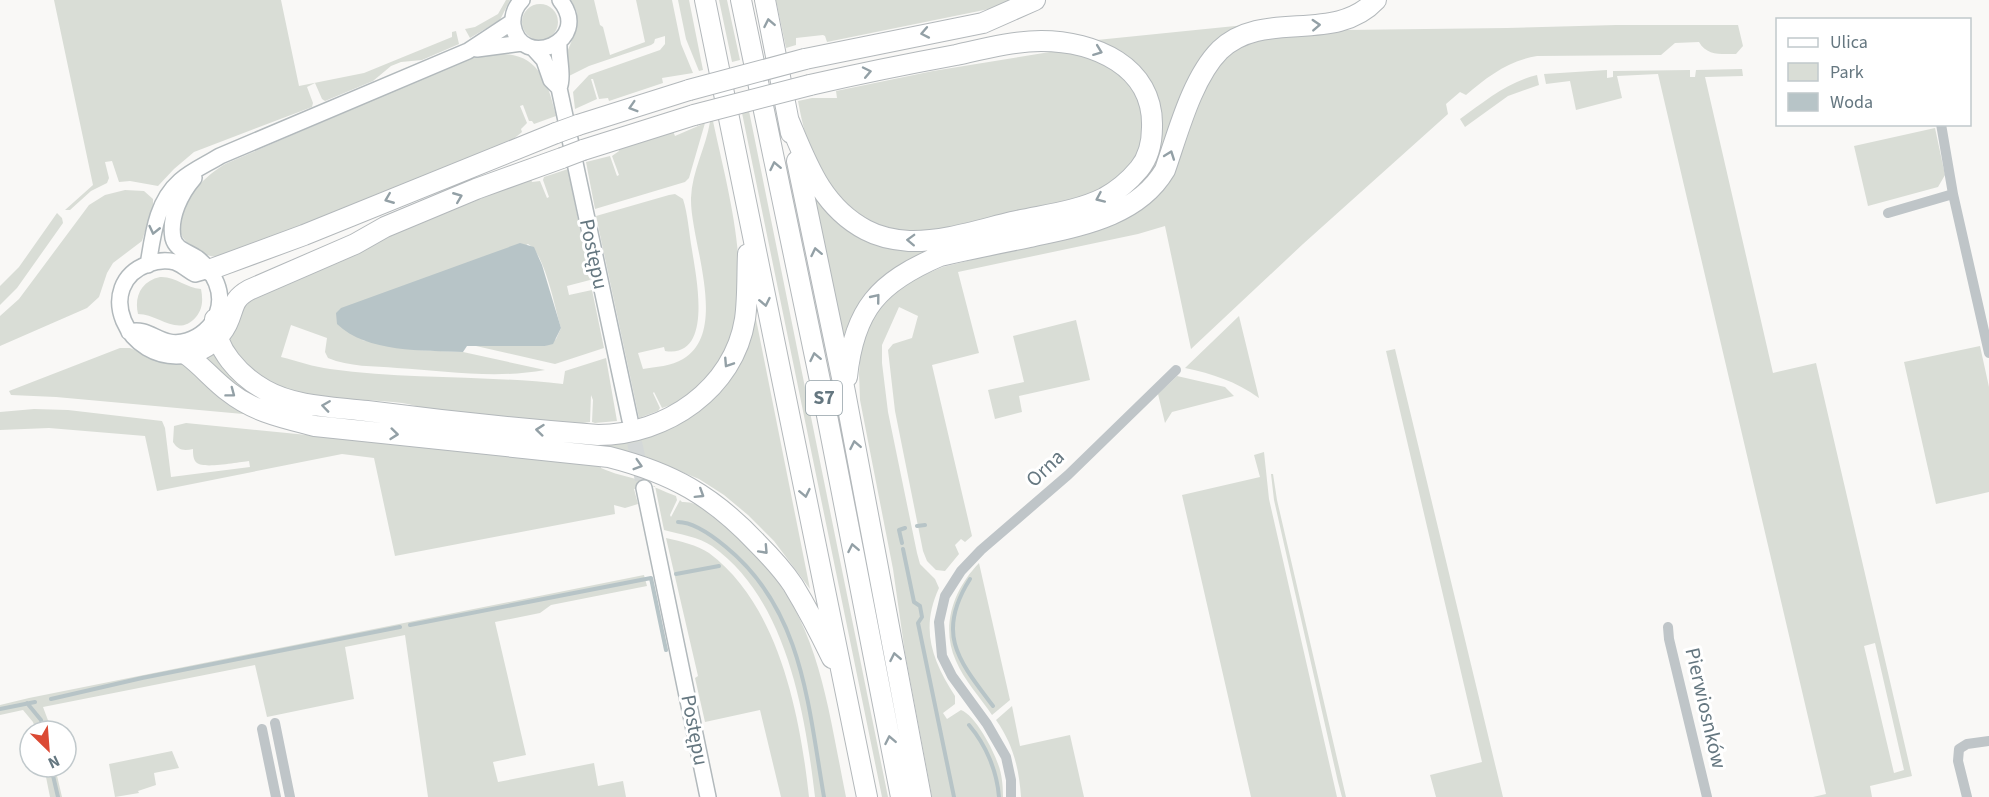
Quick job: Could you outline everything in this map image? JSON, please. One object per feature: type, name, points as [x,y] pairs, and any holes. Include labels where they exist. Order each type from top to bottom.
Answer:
[{"type":"highway","name":"S7","points":[[705,0],[867,797]]},
{"type":"highway","name":"S7","points":[[741,0],[824,400],[901,797]]},
{"type":"highway","points":[[765,0],[845,392],[921,797]]},
{"type":"highway","points":[[209,270],[304,235],[578,125],[688,90],[805,59],[982,22],[1035,0]]},
{"type":"highway","points":[[845,392],[854,334],[864,314],[886,286],[896,278],[940,256],[1097,221],[1129,206],[1145,195],[1165,170],[1195,89],[1220,50],[1245,33],[1259,29],[1331,24],[1346,20],[1368,8],[1376,0]]},
{"type":"highway","points":[[187,355],[199,351],[217,339],[227,325],[234,303],[243,294],[355,244],[385,227],[476,189],[584,150],[694,115],[810,85],[1001,46],[1041,41],[1084,46],[1102,51],[1120,62],[1137,78],[1147,96],[1153,114],[1152,140],[1146,160],[1122,187],[1103,198],[1077,207],[971,231],[910,241],[874,234],[843,215],[819,188],[789,122]]},
{"type":"highway","points":[[215,319],[217,339],[238,370],[252,382],[273,394],[296,401],[430,419],[561,432],[612,435],[636,432],[667,420],[694,403],[712,385],[733,355],[745,318],[749,224]]},
{"type":"highway","points":[[220,294],[359,233],[385,227]]},
{"type":"highway","points":[[187,355],[237,398],[264,413],[277,417],[315,426],[609,457],[645,467],[676,481],[723,509],[770,556],[792,584],[843,679]]},
{"type":"main road","points":[[148,265],[154,228],[163,205],[179,182],[220,156],[468,51],[512,22],[514,12],[522,0]]},
{"type":"main road","points":[[468,51],[506,44],[548,48],[559,43],[568,27],[569,17],[560,0]]},
{"type":"main road","name":"Postępu","points":[[512,22],[514,31],[544,60],[551,80],[559,88]]},
{"type":"main road","name":"Postępu","points":[[559,43],[561,80],[559,88],[630,420]]},
{"type":"main road","points":[[129,332],[140,330],[166,342],[180,342],[201,333],[215,319],[220,294],[209,270],[199,259],[180,249],[173,237],[174,215],[183,193],[203,166]]},
{"type":"main road","points":[[187,355],[170,356],[151,351],[138,343],[121,316],[121,296],[130,276],[148,265],[173,262],[195,274],[209,270]]},
{"type":"main road","name":"Postępu","points":[[644,488],[708,797]]},
{"type":"street","points":[[1941,126],[1953,194],[1989,353]]},
{"type":"street","points":[[1888,213],[1953,194]]},
{"type":"street","name":"Orna","points":[[1011,797],[1011,780],[1006,757],[987,724],[952,676],[942,656],[939,622],[945,596],[960,571],[981,550],[1068,475],[1176,370]]},
{"type":"street","name":"Pierwiosnków","points":[[1668,627],[1707,797]]},
{"type":"street","points":[[275,723],[290,797]]},
{"type":"street","points":[[262,729],[276,797]]},
{"type":"street","points":[[1967,797],[1958,761],[1959,749],[1967,744],[1989,741]]},
{"type":"green space","points":[[54,0],[281,0],[299,86],[364,73],[452,37],[452,32],[456,31],[459,44],[422,60],[401,62],[391,66],[373,81],[325,101],[315,83],[307,87],[313,103],[312,107],[194,152],[158,186],[130,181],[119,182],[112,161],[105,162],[109,178],[107,183],[91,191],[70,210],[65,210],[93,185]]},
{"type":"green space","points":[[506,0],[510,0],[500,20],[470,38],[465,29],[475,27],[498,14]]},
{"type":"green space","points":[[571,0],[594,0],[610,55],[645,42],[636,0],[672,0],[681,44],[693,73],[662,78],[663,83],[609,101],[608,98],[599,99],[593,79],[591,79],[597,99],[575,109],[573,92],[589,75],[660,50],[665,44],[665,36],[655,39],[651,45],[589,66],[569,76],[567,52],[576,31],[577,22],[577,12]]},
{"type":"green space","points":[[678,0],[689,0],[703,70],[699,71],[686,39]]},
{"type":"green space","points":[[719,0],[727,0],[740,60],[732,62]]},
{"type":"green space","points":[[776,0],[1017,0],[994,8],[827,42],[823,35],[796,38],[796,45],[786,48]]},
{"type":"green space","points":[[540,4],[553,9],[558,22],[553,35],[540,40],[527,35],[522,22],[527,9]]},
{"type":"green space","points":[[1245,25],[1168,142],[1155,169],[1143,186],[1122,203],[927,253],[869,291],[858,305],[845,332],[843,343],[813,195],[828,213],[847,227],[885,245],[1119,199],[1159,114],[1087,41]]},
{"type":"green space","points":[[1738,25],[1743,46],[1736,54],[1710,52],[1699,42],[1675,43],[1661,55],[1537,56],[1526,58],[1498,71],[1466,95],[1460,92],[1446,104],[1448,114],[1303,244],[1191,349],[1165,226],[1138,234],[958,272],[979,353],[932,365],[972,536],[965,542],[961,539],[955,545],[959,554],[945,571],[936,570],[927,561],[923,551],[895,411],[888,350],[893,344],[912,338],[918,316],[899,307],[882,345],[882,363],[888,412],[917,553],[920,564],[935,579],[939,588],[930,617],[931,644],[940,670],[955,696],[955,704],[943,713],[947,719],[961,710],[978,725],[996,758],[1003,789],[1003,797],[932,797],[905,653],[893,569],[860,400],[861,345],[873,317],[890,295],[914,279],[943,267],[1095,229],[1176,162],[1212,75],[1234,49],[1264,36],[1344,30]]},
{"type":"green space","points":[[495,51],[497,54],[522,58],[532,64],[545,81],[556,116],[534,124],[529,121],[523,105],[520,106],[527,123],[521,129],[522,132],[506,145],[220,257],[203,253],[183,238],[179,226],[180,214],[186,202],[204,180],[225,164],[469,59]]},
{"type":"green space","points":[[1056,51],[1071,52],[1118,69],[1141,103],[1145,124],[1140,150],[1134,162],[1117,180],[1085,199],[935,232],[893,231],[874,226],[846,206],[834,194],[817,166],[805,134],[798,101],[812,98],[837,98],[836,91],[933,71]]},
{"type":"green space","points":[[1742,69],[1743,76],[1705,77],[1773,373],[1816,363],[1912,776],[1870,786],[1872,797],[1813,797],[1826,794],[1658,74],[1617,76],[1622,98],[1576,110],[1570,81],[1546,84],[1544,74],[1607,70],[1607,78],[1613,77],[1613,71],[1690,70],[1690,77],[1695,77],[1696,70]],"holes":[[[1875,643],[1904,770],[1894,773],[1864,646]]]},
{"type":"green space","points":[[1537,75],[1539,85],[1508,96],[1465,127],[1460,119],[1496,93],[1516,82]]},
{"type":"green space","points":[[749,111],[888,797],[882,797],[742,113]]},
{"type":"green space","points":[[713,121],[738,249],[737,316],[729,346],[711,378],[673,409],[671,405],[662,408],[654,392],[660,408],[658,411],[639,418],[596,216],[669,195],[675,194],[683,199],[698,295],[696,329],[690,342],[680,350],[665,351],[664,347],[638,353],[643,369],[669,365],[683,359],[697,346],[704,328],[706,307],[704,284],[691,198],[696,169],[710,122]]},
{"type":"green space","points":[[705,123],[689,178],[685,182],[595,209],[586,162],[610,156],[617,176],[619,175],[612,156],[619,151],[619,148],[673,131],[675,136]]},
{"type":"green space","points":[[1935,128],[1945,175],[1938,187],[1868,206],[1854,146]]},
{"type":"green space","points":[[568,169],[590,280],[567,286],[569,295],[592,290],[604,348],[555,364],[476,346],[545,346],[556,339],[561,328],[549,282],[539,258],[528,244],[362,340],[417,350],[463,352],[545,370],[508,374],[471,373],[344,363],[328,358],[325,352],[327,338],[291,325],[281,357],[324,368],[359,372],[563,384],[565,371],[606,358],[617,421],[592,422],[593,400],[591,395],[590,422],[583,423],[583,428],[440,413],[402,403],[318,396],[277,386],[259,376],[234,351],[229,339],[231,328],[249,298],[413,225],[531,179],[532,182],[540,181],[547,198],[549,197],[544,177]]},
{"type":"green space","points":[[125,190],[144,191],[153,199],[153,205],[142,241],[113,263],[99,297],[87,308],[0,346],[0,316],[19,299],[89,205],[105,195]]},
{"type":"green space","points":[[57,213],[63,223],[17,288],[0,305],[0,286],[19,267]]},
{"type":"green space","points":[[160,277],[171,278],[190,287],[201,289],[200,311],[189,323],[175,325],[138,314],[137,302],[140,291],[148,282]]},
{"type":"green space","points":[[754,309],[810,589],[774,541],[748,515],[724,495],[699,479],[667,466],[609,447],[322,420],[248,399],[202,359],[215,352],[241,384],[589,439],[682,421]]},
{"type":"green space","points":[[1239,316],[1259,398],[1224,379],[1185,368]]},
{"type":"green space","points":[[1076,320],[1090,380],[1019,396],[1022,412],[995,419],[988,390],[1024,382],[1013,336]]},
{"type":"green space","points":[[1980,346],[1989,387],[1989,492],[1936,504],[1904,362]]},
{"type":"green space","points":[[120,348],[130,348],[164,363],[185,364],[245,412],[243,414],[11,395],[9,391]]},
{"type":"green space","points":[[1395,349],[1503,797],[1436,797],[1430,775],[1482,762],[1386,351]]},
{"type":"green space","points":[[1177,376],[1225,387],[1234,396],[1172,412],[1165,423],[1158,394]]},
{"type":"green space","points":[[34,409],[68,410],[162,421],[165,428],[171,477],[250,467],[249,461],[214,465],[197,463],[193,449],[181,449],[173,442],[174,426],[186,423],[601,464],[601,468],[653,486],[634,489],[638,504],[625,508],[614,505],[615,514],[395,556],[374,458],[342,454],[157,491],[145,436],[49,428],[0,430],[0,412]]},
{"type":"green space","points":[[1264,452],[1269,499],[1337,797],[1251,797],[1182,495],[1260,477],[1254,455]]},
{"type":"green space","points":[[1271,474],[1273,474],[1277,500],[1346,797],[1342,797],[1338,782],[1274,500]]},
{"type":"green space","points":[[655,487],[676,496],[677,500],[671,517],[680,500],[701,507],[728,528],[758,557],[781,586],[813,650],[823,684],[846,797],[815,797],[798,695],[775,627],[758,596],[738,569],[712,546],[695,538],[664,530]]},
{"type":"green space","points":[[666,538],[683,542],[709,553],[733,575],[753,602],[769,631],[792,697],[809,797],[781,797],[760,710],[705,722],[695,678],[698,676]]},
{"type":"green space","points":[[979,563],[1010,700],[992,715],[959,668],[951,648],[949,635],[952,609],[957,596],[970,573]]},
{"type":"green space","points":[[644,575],[647,586],[551,605],[540,613],[495,622],[526,755],[493,762],[498,782],[594,763],[598,786],[623,781],[626,797],[428,797],[405,635],[345,647],[354,699],[267,717],[255,665],[43,707],[48,719],[30,719],[23,710],[0,715],[0,705]]},
{"type":"green space","points":[[1012,706],[1020,746],[1070,735],[1084,797],[1021,797],[1014,757],[1007,738],[996,720]]},
{"type":"green space","points":[[172,751],[179,768],[154,773],[156,785],[138,791],[139,793],[115,797],[109,764]]},
{"type":"green space","points":[[46,779],[58,779],[62,797],[50,797]]},
{"type":"water","points":[[520,243],[534,247],[542,265],[561,328],[553,344],[545,346],[467,346],[463,352],[413,350],[364,340],[337,324],[336,313],[341,308]]},
{"type":"waterway","points":[[678,522],[697,527],[726,547],[752,572],[772,600],[787,630],[798,661],[813,728],[824,797]]},
{"type":"waterway","points":[[917,526],[925,525]]},
{"type":"waterway","points":[[902,543],[899,530],[905,528]]},
{"type":"waterway","points":[[903,549],[914,602],[920,606],[922,617],[918,623],[954,797]]},
{"type":"waterway","points":[[676,574],[719,566]]},
{"type":"waterway","points":[[410,625],[651,578],[666,650]]},
{"type":"waterway","points":[[970,579],[954,616],[953,631],[962,661],[993,706]]},
{"type":"waterway","points":[[51,699],[142,678],[400,627]]},
{"type":"waterway","points":[[0,709],[35,702]]},
{"type":"waterway","points":[[27,703],[40,719]]},
{"type":"waterway","points":[[969,725],[981,741],[990,759],[999,797]]},
{"type":"waterway","points":[[54,779],[58,797]]},
{"type":"tunnel","points":[[630,420],[644,488]]}]
